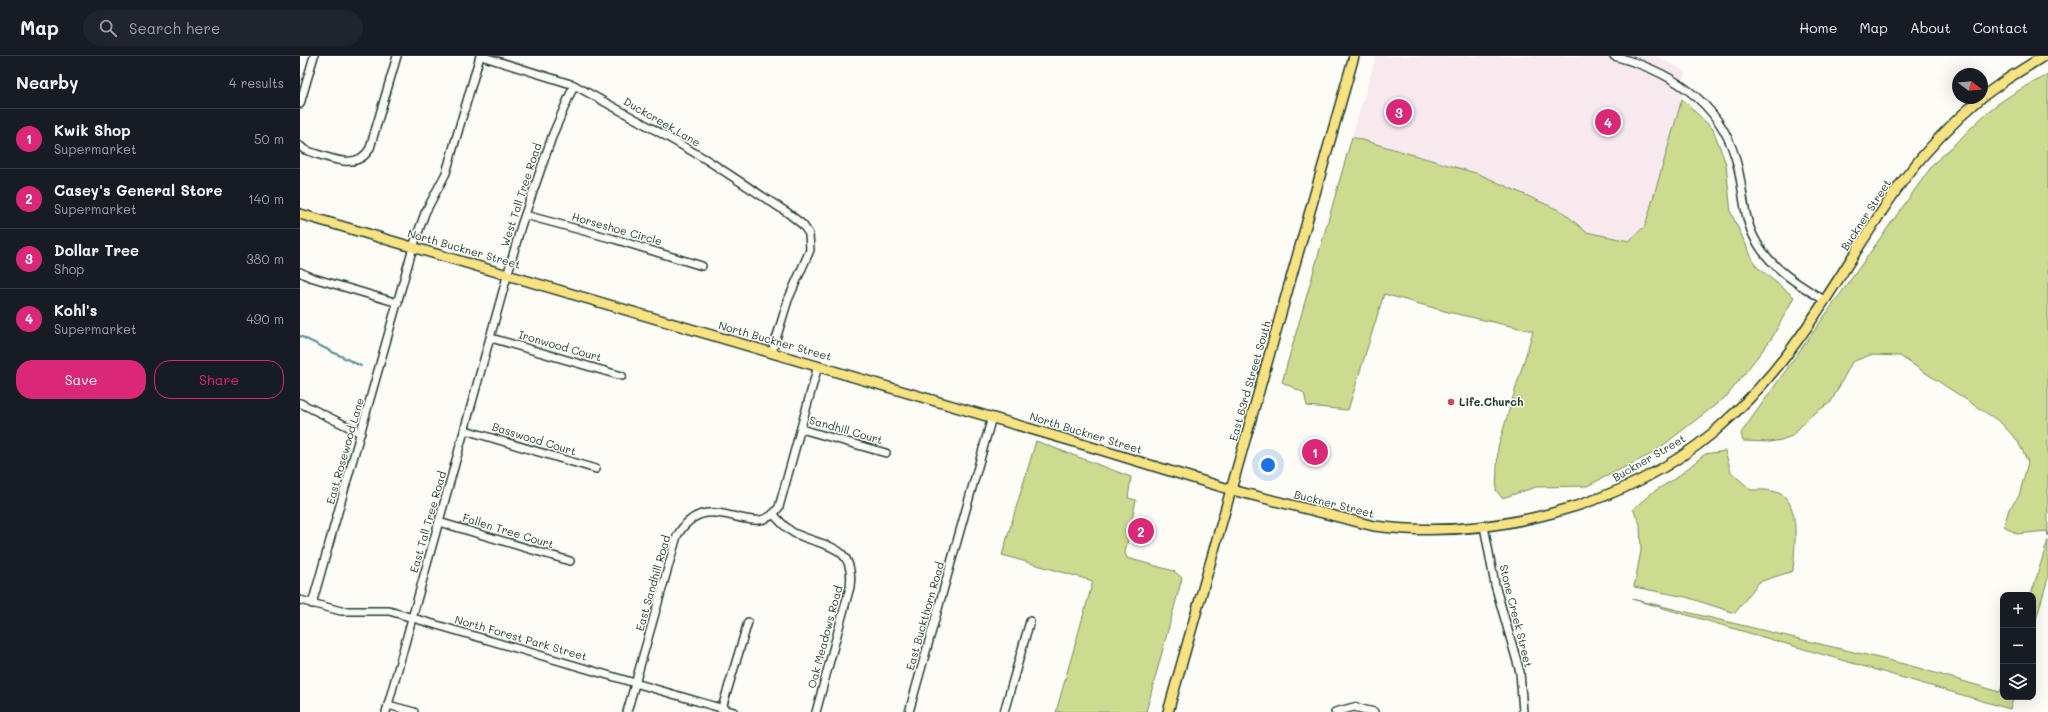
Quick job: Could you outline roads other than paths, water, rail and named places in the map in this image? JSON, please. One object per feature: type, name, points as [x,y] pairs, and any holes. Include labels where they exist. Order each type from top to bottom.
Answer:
[{"type":"main road","name":"East 63rd Street South","points":[[1168,712],[1354,56]]},
{"type":"main road","name":"Buckner Street","points":[[1988,93],[2007,79],[2044,56]]},
{"type":"main road","name":"Buckner Street","points":[[1242,492],[1374,526],[1394,529],[1440,529],[1484,526],[1523,520],[1558,512],[1610,493],[1640,479],[1677,458],[1713,432],[1764,384],[1797,342],[1905,178],[1934,143],[1976,104]]},
{"type":"main road","name":"North Buckner Street","points":[[300,214],[772,352],[1242,492]]},
{"type":"street","points":[[300,104],[314,56]]},
{"type":"street","points":[[300,146],[305,150],[350,162],[360,159],[368,151],[397,56]]},
{"type":"street","name":"Duckcreek Lane","points":[[480,56],[574,86],[702,157],[788,213],[806,229],[811,241],[810,252],[788,300],[772,352]]},
{"type":"street","name":"East Rosewood Lane","points":[[312,604],[413,247],[424,213],[446,173],[480,56]]},
{"type":"street","points":[[1614,56],[1661,72],[1678,82],[1704,104],[1715,117],[1732,148],[1738,168],[1745,213],[1757,243],[1780,269],[1824,300]]},
{"type":"street","name":"West Tall Tree Road","points":[[491,338],[525,215],[553,134],[574,86]]},
{"type":"street","name":"Horseshoe Circle","points":[[525,215],[614,239],[702,266]]},
{"type":"street","points":[[300,272],[310,277],[398,303]]},
{"type":"street","name":"Ironwood Court","points":[[491,338],[622,376]]},
{"type":"street","name":"East Tall Tree Road","points":[[387,708],[491,338]]},
{"type":"street","points":[[773,514],[779,507],[818,366]]},
{"type":"street","points":[[300,403],[361,432]]},
{"type":"street","name":"East Buckthorn Road","points":[[909,712],[992,417]]},
{"type":"street","name":"Sandhill Court","points":[[801,428],[886,453]]},
{"type":"street","name":"Basswood Court","points":[[465,430],[596,468]]},
{"type":"street","name":"East Sandhill Road","points":[[627,712],[677,536],[682,528],[691,519],[707,512],[724,513],[753,521],[767,519],[773,514]]},
{"type":"street","name":"Oak Meadows Road","points":[[773,514],[793,533],[828,544],[839,551],[850,569],[850,587],[816,712]]},
{"type":"street","name":"Fallen Tree Court","points":[[439,522],[570,561]]},
{"type":"street","name":"Stone Creek Street","points":[[1484,526],[1495,584],[1520,672],[1523,712]]},
{"type":"street","name":"North Forest Park Street","points":[[300,600],[341,611],[389,611],[734,712]]},
{"type":"street","points":[[1004,712],[1030,621]]},
{"type":"street","points":[[722,708],[748,622]]},
{"type":"street","points":[[1336,712],[1354,707],[1374,712]]},
{"type":"street","points":[[387,708],[414,712]]},
{"type":"waterway","points":[[300,336],[361,366]]},
{"type":"place","name":"Dollar Tree","points":[[1399,112]]},
{"type":"place","name":"Kohl's","points":[[1608,122]]},
{"type":"place","name":"Life.Church","points":[[1451,402]]},
{"type":"place","name":"Kwik Shop","points":[[1315,452]]},
{"type":"place","name":"Casey's General Store","points":[[1141,531]]}]
